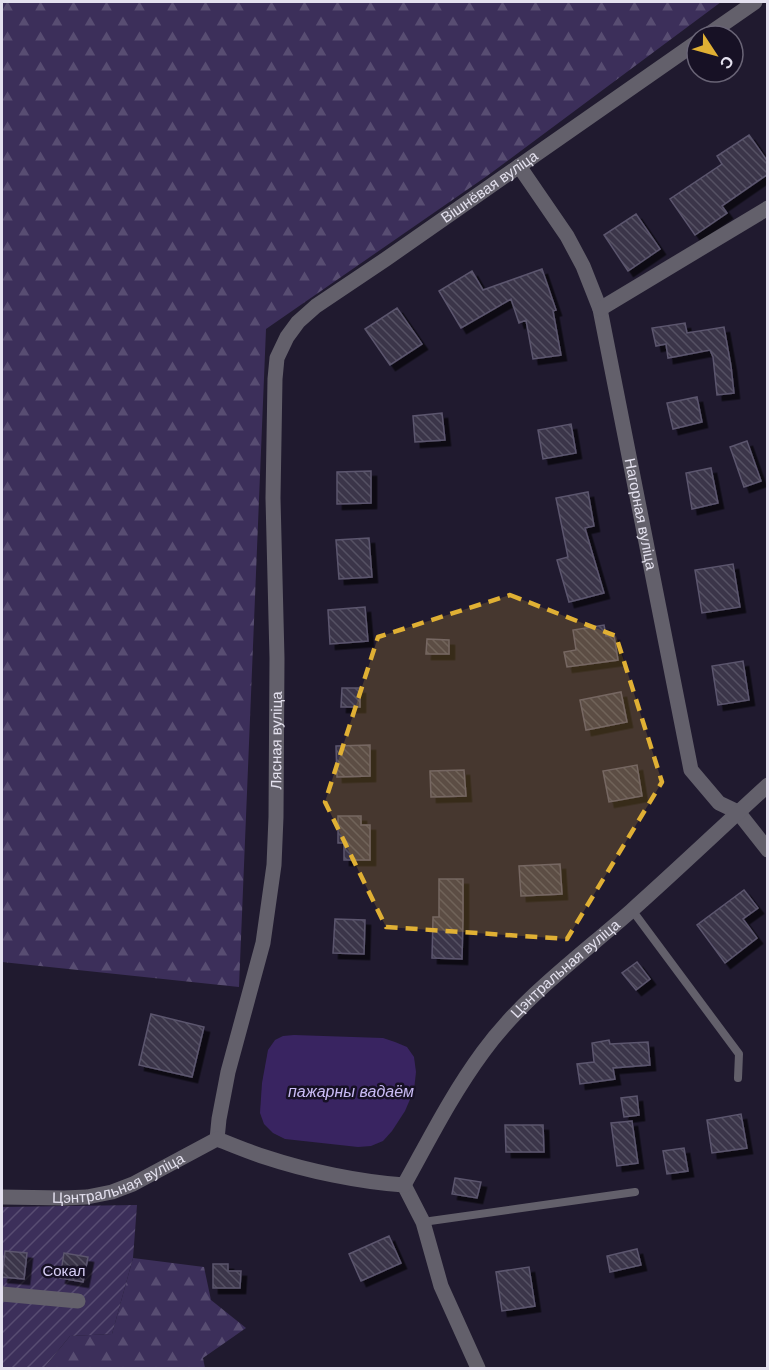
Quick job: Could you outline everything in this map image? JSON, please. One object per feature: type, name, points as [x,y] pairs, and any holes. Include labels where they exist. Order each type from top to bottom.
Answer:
[{"type":"street","points":[[723,24],[755,2]]},
{"type":"street","name":"Вішнёвая вуліца","points":[[287,337],[298,322],[316,306],[685,50]]},
{"type":"street","name":"Нагорная вуліца","points":[[519,166],[567,236],[583,266],[600,309],[691,770],[719,803],[738,812],[768,850]]},
{"type":"street","points":[[600,309],[768,208]]},
{"type":"street","name":"Лясная вуліца","points":[[217,1139],[228,1072],[263,943],[274,865],[277,658],[273,498],[275,379],[277,358],[287,337]]},
{"type":"street","name":"Цэнтральная вуліца","points":[[404,1185],[459,1088],[483,1051],[507,1022],[768,785]]},
{"type":"street","points":[[217,1139],[291,1165],[345,1177],[404,1185],[423,1222],[441,1286],[478,1368]]},
{"type":"street","name":"Цэнтральная вуліца","points":[[2,1197],[87,1197],[112,1192],[133,1184],[217,1139]]},
{"type":"street","points":[[2,1294],[78,1301]]},
{"type":"lane","points":[[632,910],[739,1054],[738,1078]]},
{"type":"lane","points":[[423,1222],[635,1192]]},
{"type":"highlighted area","points":[[510,595],[616,636],[662,782],[567,939],[386,927],[325,802],[378,637]]},
{"type":"green space","points":[[2,2],[721,2],[691,24],[685,24],[685,29],[487,176],[266,329],[239,987],[2,962]]},
{"type":"green space","name":"Сокал","points":[[137,1205],[133,1258],[112,1334],[70,1336],[44,1368],[2,1368],[2,1207]]},
{"type":"green space","points":[[133,1258],[204,1267],[211,1300],[246,1328],[203,1358],[205,1368],[44,1368],[70,1336],[112,1334]]},
{"type":"water","name":"пажарны вадаём","points":[[283,1036],[383,1038],[407,1047],[414,1057],[416,1072],[414,1090],[405,1111],[383,1141],[371,1146],[358,1147],[285,1139],[273,1133],[264,1124],[260,1113],[268,1050],[275,1040]]},
{"type":"building","points":[[749,135],[768,162],[768,174],[722,206],[727,213],[695,235],[670,199],[722,164],[717,156]]},
{"type":"building","points":[[636,214],[660,249],[628,271],[604,235]]},
{"type":"building","points":[[542,269],[556,310],[553,311],[561,355],[533,359],[526,320],[519,323],[511,299],[461,328],[439,291],[472,271],[483,290]]},
{"type":"building","points":[[397,308],[422,344],[390,365],[365,329]]},
{"type":"building","points":[[685,323],[687,333],[724,327],[734,393],[717,395],[713,357],[710,350],[668,358],[666,344],[656,346],[652,328]]},
{"type":"building","points":[[697,397],[702,422],[673,429],[667,403]]},
{"type":"building","points":[[442,413],[445,440],[415,442],[413,416]]},
{"type":"building","points":[[571,424],[576,453],[543,459],[538,430]]},
{"type":"building","points":[[747,441],[761,481],[744,487],[730,447]]},
{"type":"building","points":[[711,468],[718,503],[692,509],[686,473]]},
{"type":"building","points":[[371,471],[371,503],[337,504],[337,472]]},
{"type":"building","points":[[588,492],[594,526],[585,528],[604,593],[569,602],[557,560],[568,557],[556,498]]},
{"type":"building","points":[[369,538],[372,577],[339,579],[336,540]]},
{"type":"building","points":[[733,564],[740,607],[702,613],[695,570]]},
{"type":"building","points":[[365,607],[368,641],[330,644],[328,610]]},
{"type":"building","points":[[604,625],[606,636],[614,635],[618,660],[567,667],[564,652],[576,650],[573,630]]},
{"type":"building","points":[[427,639],[449,640],[449,654],[426,654]]},
{"type":"building","points":[[743,661],[749,700],[718,705],[712,666]]},
{"type":"building","points":[[342,688],[360,688],[360,707],[341,707]]},
{"type":"building","points":[[621,692],[627,722],[586,730],[580,700]]},
{"type":"building","points":[[370,745],[370,776],[337,777],[336,746]]},
{"type":"building","points":[[637,765],[642,796],[609,802],[603,771]]},
{"type":"building","points":[[464,770],[466,796],[431,797],[430,771]]},
{"type":"building","points":[[338,816],[361,816],[361,825],[370,825],[370,860],[344,860],[344,843],[338,843]]},
{"type":"building","points":[[560,864],[562,894],[521,896],[519,866]]},
{"type":"building","points":[[439,879],[463,879],[462,959],[432,958],[433,917],[439,917]]},
{"type":"building","points":[[744,890],[758,908],[743,919],[757,938],[725,963],[697,925]]},
{"type":"building","points":[[335,919],[365,920],[364,954],[333,953]]},
{"type":"building","points":[[637,962],[650,979],[636,990],[622,973]]},
{"type":"building","points":[[151,1014],[204,1027],[192,1077],[139,1065]]},
{"type":"building","points":[[609,1040],[610,1044],[648,1042],[650,1065],[613,1068],[615,1079],[580,1084],[577,1064],[594,1062],[592,1043]]},
{"type":"building","points":[[637,1096],[639,1115],[624,1117],[621,1098]]},
{"type":"building","points":[[741,1114],[747,1148],[712,1153],[707,1120]]},
{"type":"building","points":[[632,1121],[638,1163],[617,1166],[611,1123]]},
{"type":"building","points":[[505,1125],[543,1125],[544,1152],[506,1152]]},
{"type":"building","points":[[684,1148],[688,1171],[667,1174],[663,1151]]},
{"type":"building","points":[[455,1178],[481,1182],[477,1198],[452,1194]]},
{"type":"building","points":[[389,1236],[401,1263],[361,1281],[349,1254]]},
{"type":"building","points":[[637,1249],[641,1265],[610,1272],[607,1256]]},
{"type":"building","points":[[5,1251],[27,1253],[24,1279],[2,1277]]},
{"type":"building","points":[[64,1253],[88,1257],[83,1282],[60,1278]]},
{"type":"building","points":[[213,1264],[228,1264],[228,1271],[241,1271],[240,1288],[213,1288]]},
{"type":"building","points":[[529,1267],[535,1306],[502,1311],[496,1272]]}]
